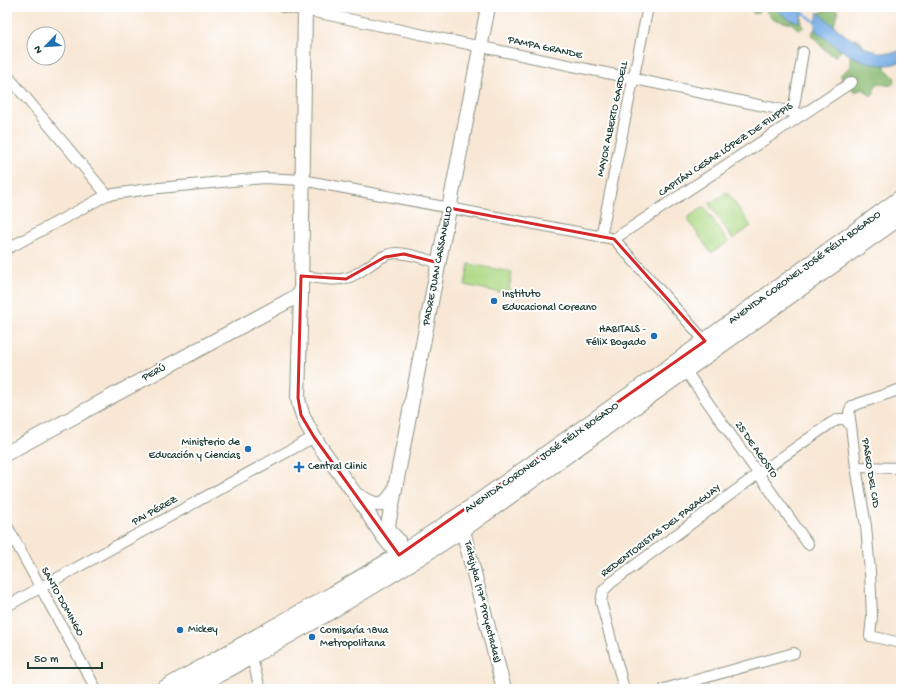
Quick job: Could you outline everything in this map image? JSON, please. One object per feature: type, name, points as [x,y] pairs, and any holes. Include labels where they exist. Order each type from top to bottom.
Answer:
[{"type":"main road","name":"AVENIDA CORONEL JOSÉ FÉLIX BOGADO","points":[[461,522],[901,198]]},
{"type":"main road","name":"AVENIDA CORONEL JOSÉ FÉLIX BOGADO","points":[[164,689],[250,650],[340,606],[407,557],[685,370],[901,216]]},
{"type":"main road","name":"AVENIDA CORONEL JOSÉ FÉLIX BOGADO","points":[[191,689],[250,650]]},
{"type":"street","name":"PAMPA GRANDE","points":[[283,7],[305,8],[480,47],[797,113]]},
{"type":"street","name":"PADRE JUAN CASSANELLO","points":[[407,557],[388,528],[388,525],[488,7]]},
{"type":"street","name":"MAYOR ALBERTO GARDELL","points":[[601,237],[648,7]]},
{"type":"street","points":[[305,8],[298,398],[301,415],[314,437],[356,494],[386,540],[407,557]]},
{"type":"street","points":[[797,113],[803,52]]},
{"type":"street","points":[[7,75],[107,195]]},
{"type":"street","name":"CAPITÁN CESAR LÓPEZ DE FILIPPIS","points":[[614,239],[797,113],[852,82]]},
{"type":"street","points":[[7,249],[107,195],[149,189],[264,178],[302,180],[614,239],[705,341]]},
{"type":"street","points":[[301,276],[336,280],[346,279],[395,253],[439,262]]},
{"type":"street","name":"PERÚ","points":[[7,453],[301,294]]},
{"type":"street","name":"25 DE AGOSTO","points":[[685,370],[808,544]]},
{"type":"street","points":[[851,426],[849,412],[852,406],[901,389]]},
{"type":"street","name":"PASEO DEL CID","points":[[758,474],[831,423],[839,419],[845,419],[851,426],[866,526],[872,616],[870,636],[901,643]]},
{"type":"street","name":"PAI PÉREZ","points":[[7,606],[314,437]]},
{"type":"street","points":[[856,467],[901,468]]},
{"type":"street","name":"REDENTORISTAS DEL PARAGUAY","points":[[624,689],[601,602],[603,590],[758,474]]},
{"type":"street","points":[[356,494],[377,505],[387,502],[394,491]]},
{"type":"street","name":"Tatajyba (17ª Proyectadas)","points":[[461,522],[504,689]]},
{"type":"street","name":"SANTO DOMINGO","points":[[7,526],[96,689]]},
{"type":"street","points":[[250,650],[260,689]]},
{"type":"street","points":[[664,689],[794,653]]},
{"type":"highlighted area","points":[[449,208],[614,239],[705,341],[399,555],[314,437],[301,415],[298,398],[301,276],[346,279],[385,257],[404,254],[439,263]]},
{"type":"green space","points":[[748,7],[802,7],[801,20],[804,27],[799,30],[791,23],[774,20],[763,8],[759,9],[758,13],[754,14]]},
{"type":"green space","points":[[828,7],[835,7],[838,12],[834,25],[843,49],[836,56],[829,54],[812,34],[821,16],[821,12]]},
{"type":"green space","points":[[856,39],[861,41],[863,47],[885,65],[885,68],[895,78],[893,84],[891,85],[880,83],[875,86],[874,94],[871,96],[863,89],[854,91],[846,81],[841,78],[841,74],[848,69],[850,65],[850,40]]},
{"type":"green space","points":[[727,192],[751,226],[733,239],[709,204]]},
{"type":"green space","points":[[704,207],[728,242],[711,253],[687,218]]},
{"type":"green space","points":[[469,264],[512,272],[508,294],[465,285]]},
{"type":"water","points":[[775,7],[803,7],[799,22],[786,17]]},
{"type":"water","points":[[818,12],[846,36],[860,43],[864,47],[880,53],[894,53],[901,50],[901,61],[886,65],[877,64],[859,59],[843,51],[815,30]]},
{"type":"waterway","points":[[795,7],[818,24]]},
{"type":"place","name":"Instituto Educacional Coreano","points":[[494,301]]},
{"type":"place","name":"HABITALS - Félix Bogado","points":[[654,336]]},
{"type":"place","name":"Ministerio de Educación y Ciencias","points":[[248,449]]},
{"type":"place","name":"Central Clinic","points":[[299,467]]},
{"type":"place","name":"Mickey","points":[[180,630]]},
{"type":"place","name":"Comisaría 18va Metropolitana","points":[[312,637]]}]
